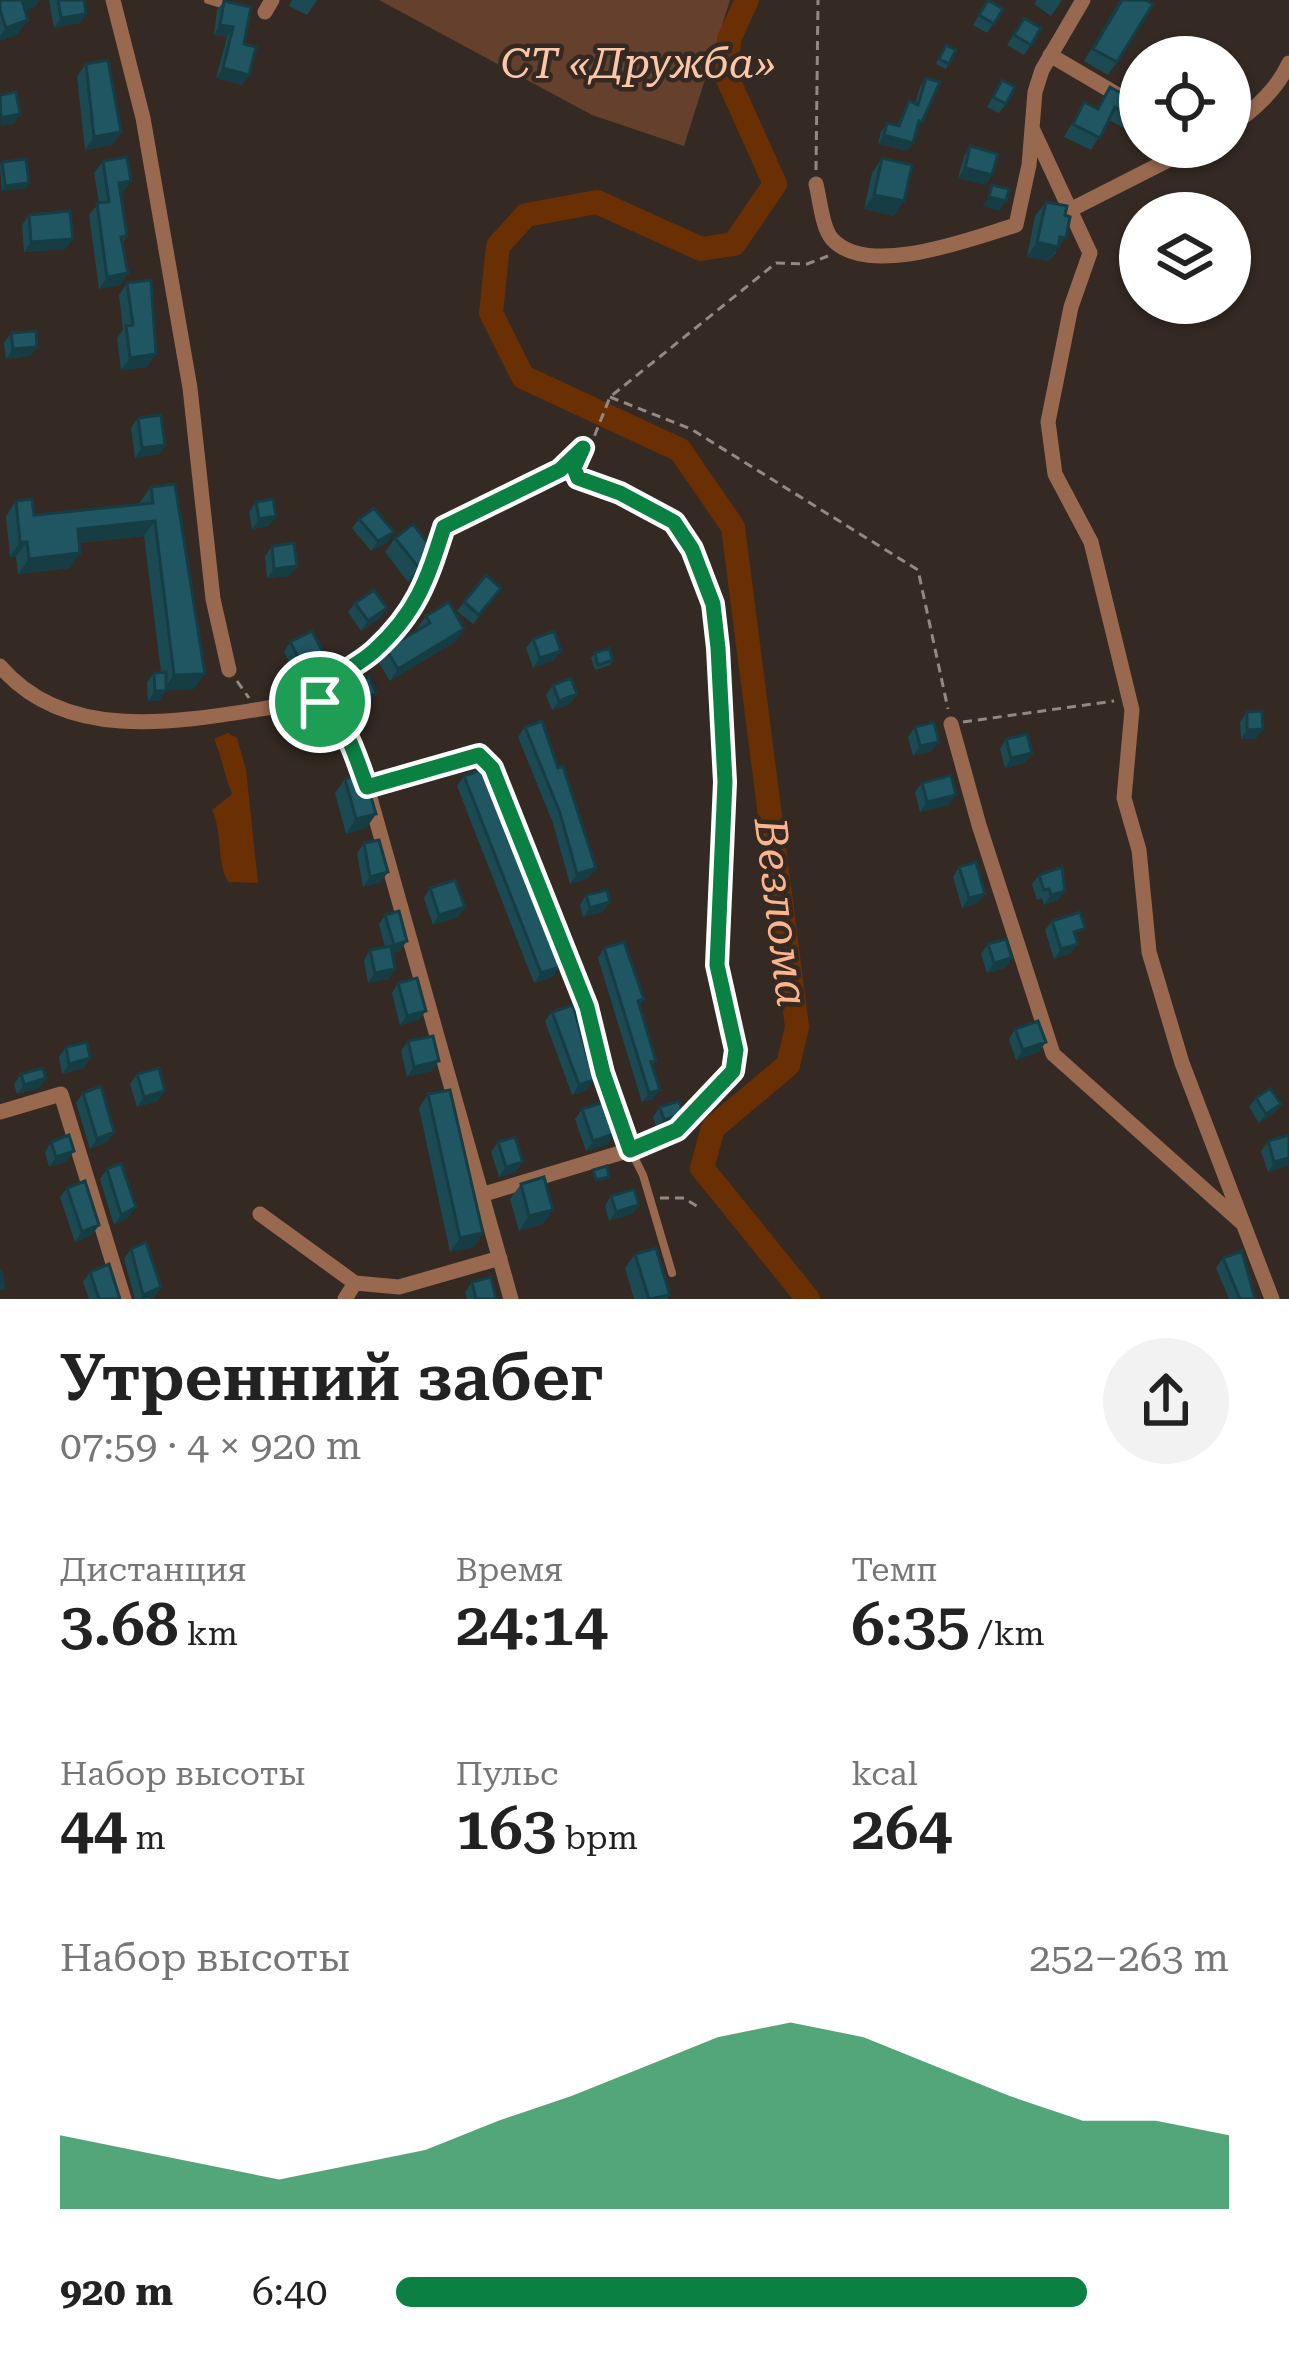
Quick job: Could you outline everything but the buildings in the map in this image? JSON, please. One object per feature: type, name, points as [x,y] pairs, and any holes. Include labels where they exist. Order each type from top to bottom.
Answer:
[{"type":"street","points":[[113,0],[143,118],[190,388],[213,599],[229,670]]},
{"type":"street","points":[[816,184],[829,236],[847,251],[908,257],[1016,225],[1035,92],[1050,55],[1083,0]]},
{"type":"street","points":[[1050,55],[1119,96]]},
{"type":"street","points":[[1251,110],[1282,79],[1289,62]]},
{"type":"street","points":[[1032,128],[1090,253],[1071,307],[1048,422],[1055,474],[1091,542],[1132,710],[1124,798],[1139,850],[1149,952],[1182,1063],[1272,1299]]},
{"type":"street","points":[[1070,210],[1152,168]]},
{"type":"street","points":[[1024,189],[1040,183],[1061,191]]},
{"type":"street","points":[[0,666],[26,694],[80,716],[160,721],[320,702],[333,712],[367,787],[512,1299]]},
{"type":"street","points":[[951,724],[1053,1054],[1244,1225]]},
{"type":"street","points":[[367,787],[479,755],[492,768],[587,1007],[603,1073],[630,1150],[481,1196]]},
{"type":"street","points":[[0,1112],[61,1094],[124,1299]]},
{"type":"street","points":[[260,1214],[355,1283],[399,1287],[500,1258]]},
{"type":"street","points":[[346,1299],[355,1283]]},
{"type":"lane","points":[[208,0],[242,10]]},
{"type":"lane","points":[[320,702],[338,673],[373,652],[422,596]]},
{"type":"lane","points":[[630,1150],[643,1175],[672,1273]]},
{"type":"path","points":[[816,184],[818,0]]},
{"type":"path","points":[[422,596],[444,527],[560,470],[594,437],[610,398],[776,263],[807,264],[847,251]]},
{"type":"path","points":[[610,398],[692,429],[918,570],[951,724],[1129,699]]},
{"type":"path","points":[[583,448],[574,468],[578,478],[620,493],[674,522],[692,549],[713,604],[725,782],[717,965],[736,1050],[733,1071],[677,1130],[630,1150]]},
{"type":"path","points":[[229,670],[255,708]]},
{"type":"path","points":[[664,1198],[684,1198],[698,1207]]},
{"type":"green space","name":"СТ «Дружба»","points":[[379,0],[730,0],[684,146],[592,115]]},
{"type":"shaded area","points":[[228,733],[237,738],[246,769],[258,883],[228,882],[222,865],[212,810],[232,794],[214,739]]},
{"type":"waterway","name":"Везлома","points":[[747,0],[729,39],[727,77],[775,184],[734,244],[701,249],[597,202],[526,215],[498,246],[491,313],[523,377],[680,450],[733,527],[797,1027],[788,1065],[713,1128],[702,1168],[808,1299]]},
{"type":"route","points":[[583,448],[574,468],[578,478],[620,493],[674,522],[692,549],[713,604],[725,782],[717,965],[736,1050],[733,1071],[677,1130],[630,1150],[603,1073],[587,1007],[485,758],[469,756],[367,787],[344,730],[320,702],[338,673],[373,652],[422,596],[444,527],[560,470],[583,448]]}]
